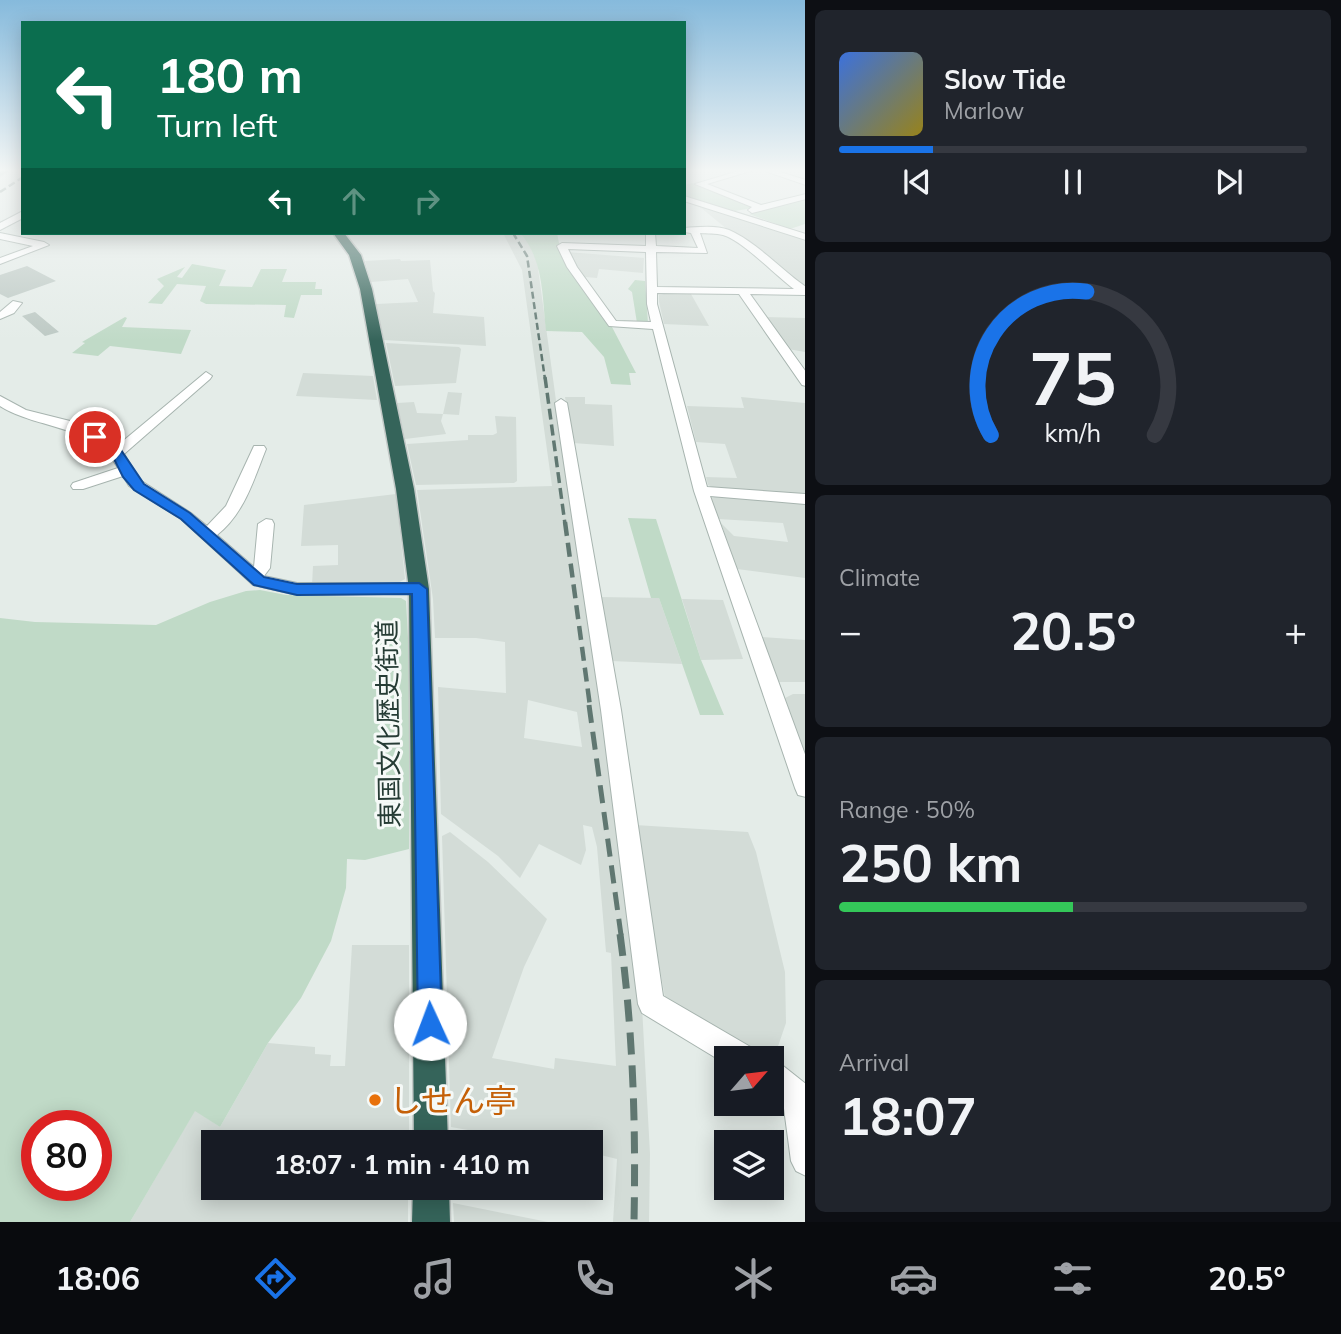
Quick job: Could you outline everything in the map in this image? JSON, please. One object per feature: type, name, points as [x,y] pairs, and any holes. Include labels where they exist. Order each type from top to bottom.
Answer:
[{"type":"highway","name":"東国文化歴史街道","points":[[340,235],[355,255],[368,300],[405,489],[419,589],[431,1130]]},
{"type":"highway","points":[[430,1222],[431,1200]]},
{"type":"street","points":[[779,227],[805,236]]},
{"type":"street","points":[[657,326],[613,324],[572,267],[562,246],[704,251],[689,230]]},
{"type":"street","points":[[689,230],[725,232],[770,262],[778,272],[805,292]]},
{"type":"street","points":[[651,235],[651,290],[657,326],[701,491],[805,785]]},
{"type":"street","points":[[0,236],[44,245],[0,261]]},
{"type":"street","points":[[651,290],[805,292]]},
{"type":"street","points":[[742,291],[805,381]]},
{"type":"street","points":[[0,316],[10,311],[17,303]]},
{"type":"street","points":[[787,354],[805,354]]},
{"type":"street","points":[[117,453],[206,376]]},
{"type":"street","points":[[0,400],[21,413],[82,430],[117,453],[139,487],[176,509],[254,577],[268,585],[297,589],[419,589]]},
{"type":"street","points":[[561,403],[613,724],[651,1004],[722,1046]]},
{"type":"street","points":[[207,534],[221,524],[234,505],[260,449]]},
{"type":"street","points":[[78,486],[126,470]]},
{"type":"street","points":[[701,491],[805,499]]},
{"type":"street","points":[[254,577],[262,568],[267,524]]},
{"type":"street","points":[[784,1084],[796,1094],[805,1154]]},
{"type":"shaded area","points":[[725,227],[766,227],[805,240],[805,288]]},
{"type":"shaded area","points":[[504,235],[522,235],[537,261],[641,988],[650,1154],[649,1222],[613,1222],[617,1159],[603,1156],[603,1130],[468,1130],[451,1127],[442,836],[450,832],[488,862],[547,919],[524,967],[492,1058],[554,1069],[555,1058],[616,1066],[611,953],[606,952],[597,847],[592,827],[583,825],[586,850],[581,865],[539,844],[520,878],[498,856],[441,814],[438,687],[506,693],[505,642],[476,638],[435,638],[433,599],[417,490],[552,486],[522,270]],"holes":[[[528,700],[577,712],[582,747],[524,738]]]},
{"type":"shaded area","points":[[567,252],[644,258],[643,273],[599,269],[597,278],[585,277]]},
{"type":"shaded area","points":[[430,260],[435,293],[433,313],[484,317],[486,346],[384,340],[376,304],[418,302],[408,279],[371,282],[365,261]]},
{"type":"shaded area","points":[[691,294],[709,326],[664,324],[659,295]]},
{"type":"shaded area","points":[[765,317],[805,318],[805,352],[788,349]]},
{"type":"shaded area","points":[[386,343],[459,347],[461,349],[456,383],[395,386]]},
{"type":"shaded area","points":[[303,373],[373,376],[377,400],[296,396]]},
{"type":"shaded area","points":[[448,392],[462,393],[459,415],[443,414]]},
{"type":"shaded area","points":[[565,397],[585,397],[585,404],[612,405],[614,446],[573,443]]},
{"type":"shaded area","points":[[741,397],[805,403],[805,496],[716,489],[708,485],[706,477],[737,478],[725,444],[696,442],[687,406],[744,408]]},
{"type":"shaded area","points":[[414,402],[417,413],[443,414],[441,421],[446,434],[405,439],[397,403]]},
{"type":"shaded area","points":[[495,416],[516,417],[517,481],[416,485],[407,444],[468,440],[468,435],[493,435],[497,433]]},
{"type":"shaded area","points":[[396,494],[405,579],[392,586],[312,585],[313,566],[338,565],[338,545],[301,546],[304,505]]},
{"type":"shaded area","points":[[718,496],[805,504],[805,578],[737,569],[721,523],[734,536],[788,542],[783,523],[718,519],[711,498]]},
{"type":"shaded area","points":[[600,597],[659,598],[682,664],[611,661]]},
{"type":"shaded area","points":[[682,599],[723,600],[743,659],[701,660]]},
{"type":"shaded area","points":[[762,637],[805,640],[805,682],[779,682]]},
{"type":"shaded area","points":[[793,694],[805,694],[805,754],[785,698]]},
{"type":"shaded area","points":[[635,825],[748,832],[756,852],[785,972],[786,1023],[778,1046],[747,1046],[665,998]]},
{"type":"shaded area","points":[[352,945],[409,945],[409,1130],[201,1130],[201,1200],[408,1200],[408,1222],[130,1222],[195,1110],[220,1127],[268,1043],[315,1047],[315,1054],[331,1055],[330,1066],[345,1066]]},
{"type":"shaded area","points":[[453,1203],[548,1222],[454,1222]]},
{"type":"green space","points":[[521,235],[557,235],[561,253],[612,327],[636,373],[629,373],[631,385],[611,384],[604,357],[582,332],[546,331],[538,267]]},
{"type":"green space","points":[[192,264],[226,270],[219,286],[252,287],[261,269],[287,269],[282,282],[316,282],[315,289],[322,289],[322,295],[301,295],[294,318],[284,317],[286,305],[206,304],[200,301],[206,286],[177,284],[162,304],[148,303],[164,286],[157,279],[185,267],[177,277],[182,278]]},
{"type":"green space","points":[[635,280],[645,281],[648,323],[637,323],[632,292],[628,289]]},
{"type":"green space","points":[[127,318],[122,327],[191,330],[181,354],[110,346],[98,356],[72,353],[85,343],[82,342]]},
{"type":"green space","points":[[628,518],[656,519],[701,660],[724,715],[700,715],[659,598],[651,598]]},
{"type":"green space","points":[[260,590],[286,595],[401,598],[406,601],[409,656],[409,849],[365,860],[347,859],[346,888],[331,941],[301,998],[268,1043],[220,1127],[195,1111],[130,1222],[0,1222],[0,618],[35,622],[156,625],[210,602],[246,591]]},
{"type":"building","points":[[27,266],[56,281],[8,298],[0,294],[0,275]]},
{"type":"building","points":[[35,312],[59,332],[45,336],[22,316]]},
{"type":"railway","points":[[514,235],[527,256],[545,379]]},
{"type":"railway","points":[[545,377],[565,524]]},
{"type":"railway","points":[[565,522],[590,706]]},
{"type":"railway","points":[[589,705],[621,935]]},
{"type":"railway","points":[[620,934],[633,1078],[634,1222]]},
{"type":"place","name":"しせん亭","points":[[375,1100]]},
{"type":"route","points":[[95,437],[111,446],[117,453],[134,483],[186,516],[259,581],[277,587],[297,589],[419,589],[430,1024]]}]
